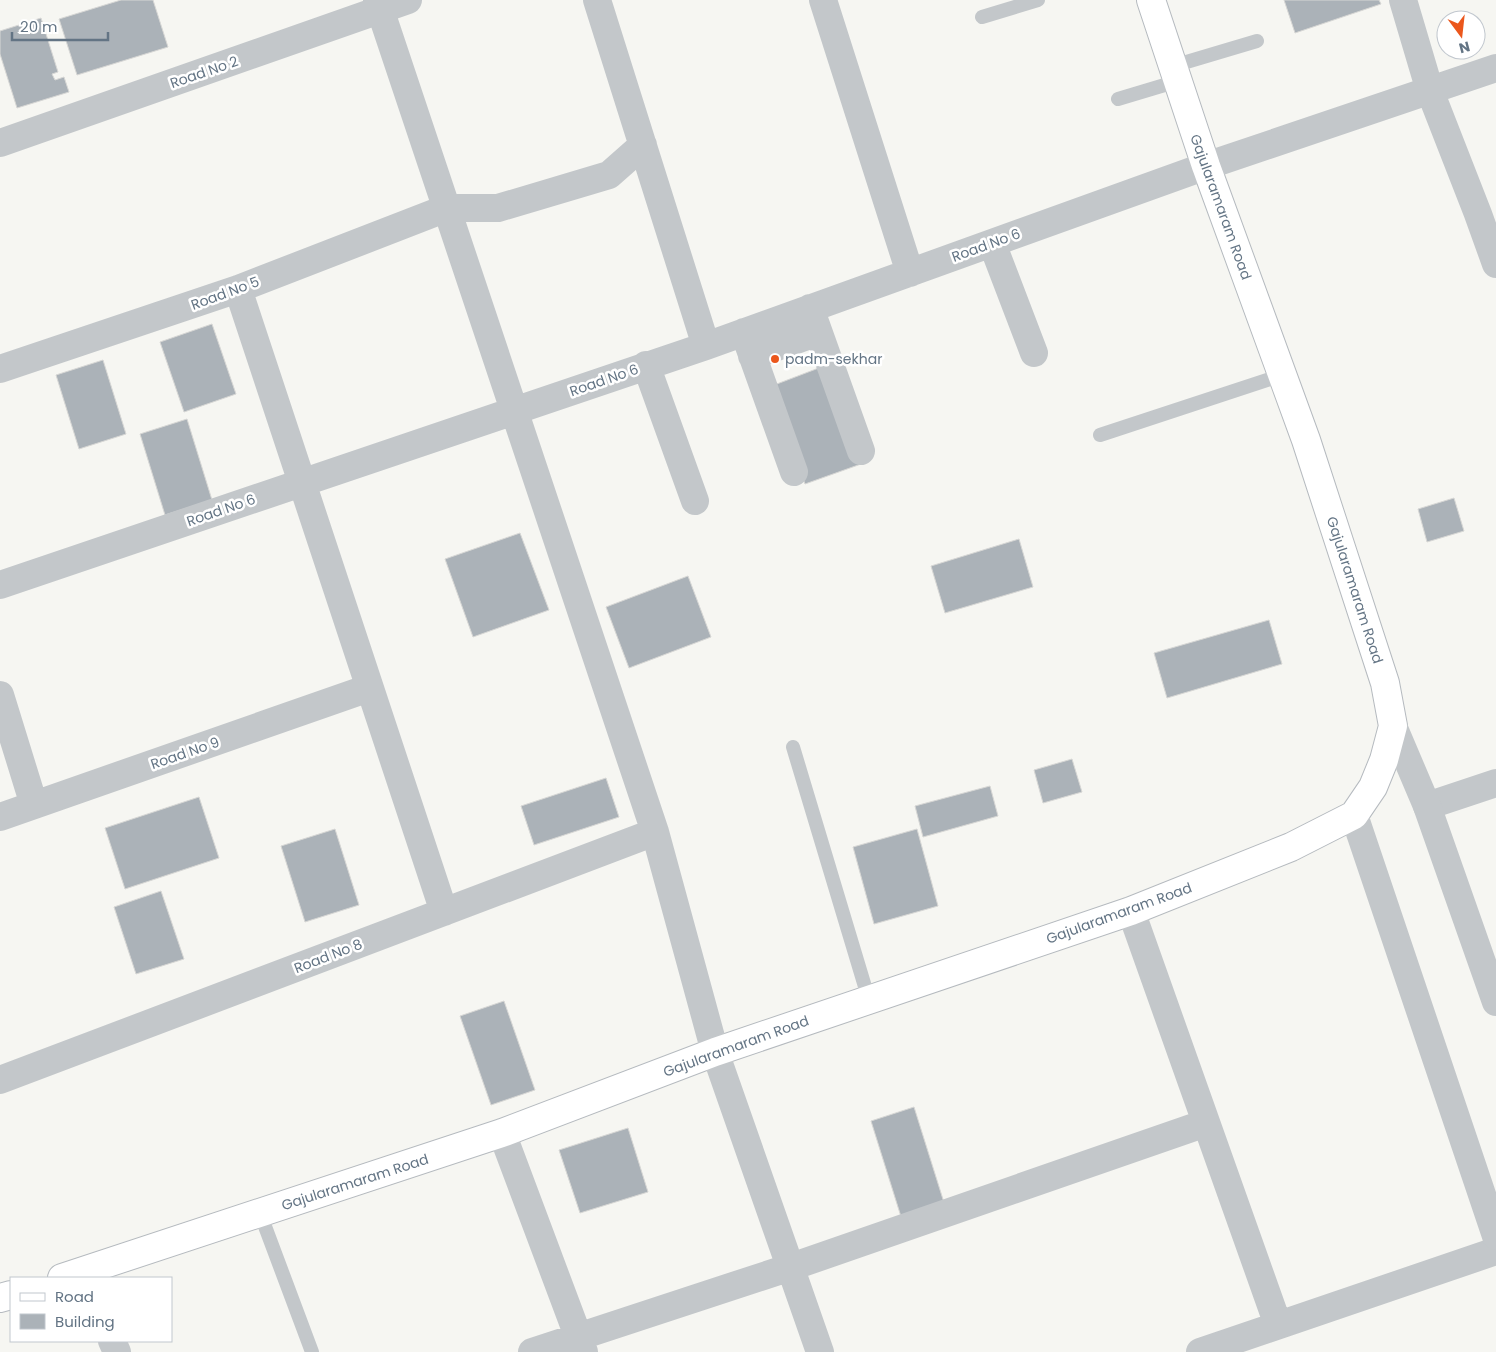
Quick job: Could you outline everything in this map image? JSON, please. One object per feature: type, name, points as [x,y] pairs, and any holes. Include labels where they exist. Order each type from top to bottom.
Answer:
[{"type":"main road","name":"Gajularamaram Road","points":[[77,1276],[502,1133],[715,1052],[1131,911],[1291,847],[1354,815],[1373,786],[1384,760],[1392,726],[1385,683],[1306,440],[1206,166],[1152,0]]},
{"type":"street","name":"Road No 2","points":[[0,143],[379,5],[408,0]]},
{"type":"street","points":[[597,0],[706,346]]},
{"type":"street","points":[[823,0],[910,273]]},
{"type":"street","points":[[1403,0],[1430,91],[1496,264]]},
{"type":"street","points":[[379,5],[655,832],[715,1052],[820,1352]]},
{"type":"street","name":"Road No 6","points":[[0,585],[706,346],[748,344],[814,320],[910,273],[1206,166],[1496,68]]},
{"type":"street","points":[[447,208],[498,208],[609,175],[643,145]]},
{"type":"street","name":"Road No 5","points":[[0,369],[238,289],[447,208]]},
{"type":"street","points":[[992,243],[1034,353]]},
{"type":"street","points":[[238,289],[444,912]]},
{"type":"street","points":[[814,320],[861,451]]},
{"type":"street","points":[[748,344],[794,472]]},
{"type":"street","points":[[646,366],[695,501]]},
{"type":"street","name":"Road No 9","points":[[0,817],[369,688]]},
{"type":"street","points":[[0,695],[34,805]]},
{"type":"street","points":[[1392,726],[1427,806],[1496,1002]]},
{"type":"street","points":[[1427,806],[1496,783]]},
{"type":"street","points":[[1354,815],[1496,1236]]},
{"type":"street","name":"Road No 8","points":[[0,1080],[655,832]]},
{"type":"street","points":[[1131,911],[1278,1325]]},
{"type":"street","points":[[532,1352],[581,1344],[1206,1122]]},
{"type":"street","points":[[502,1133],[581,1344]]},
{"type":"street","points":[[1200,1352],[1496,1252]]},
{"type":"lane","points":[[982,17],[1038,0]]},
{"type":"lane","points":[[1118,100],[1257,40]]},
{"type":"lane","points":[[1100,435],[1282,375]]},
{"type":"lane","points":[[793,747],[869,1000]]},
{"type":"lane","points":[[260,1213],[312,1352]]},
{"type":"building","points":[[121,0],[153,0],[168,47],[77,75],[59,19]]},
{"type":"building","points":[[1284,0],[1379,0],[1381,4],[1295,33]]},
{"type":"building","points":[[41,18],[58,72],[52,74],[55,80],[64,77],[69,92],[17,108],[0,54],[0,31]]},
{"type":"building","points":[[212,324],[236,394],[184,412],[160,342]]},
{"type":"building","points":[[103,360],[126,434],[79,449],[56,375]]},
{"type":"building","points":[[824,366],[861,464],[805,484],[769,387]]},
{"type":"building","points":[[187,419],[212,500],[165,515],[140,434]]},
{"type":"building","points":[[1454,498],[1464,531],[1427,542],[1418,509]]},
{"type":"building","points":[[520,533],[549,610],[473,637],[445,559]]},
{"type":"building","points":[[1019,539],[1033,587],[945,613],[931,566]]},
{"type":"building","points":[[688,576],[711,637],[629,668],[606,607]]},
{"type":"building","points":[[1269,620],[1282,664],[1167,698],[1154,653]]},
{"type":"building","points":[[1072,759],[1082,792],[1043,803],[1034,770]]},
{"type":"building","points":[[606,778],[619,817],[534,845],[521,806]]},
{"type":"building","points":[[990,786],[998,816],[923,837],[915,806]]},
{"type":"building","points":[[199,797],[219,858],[125,889],[105,828]]},
{"type":"building","points":[[335,829],[359,905],[305,922],[281,846]]},
{"type":"building","points":[[917,829],[938,906],[874,924],[853,847]]},
{"type":"building","points":[[161,891],[184,959],[136,974],[114,907]]},
{"type":"building","points":[[504,1001],[535,1090],[491,1105],[460,1016]]},
{"type":"building","points":[[914,1107],[946,1209],[903,1223],[871,1121]]},
{"type":"building","points":[[628,1128],[648,1192],[580,1213],[559,1150]]},
{"type":"place","name":"padm-sekhar","points":[[775,359]]}]
